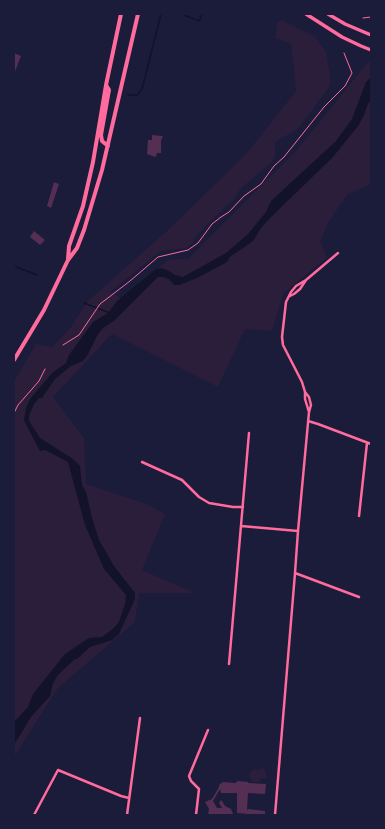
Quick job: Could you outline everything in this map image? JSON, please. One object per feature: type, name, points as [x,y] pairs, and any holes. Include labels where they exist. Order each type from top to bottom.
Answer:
[{"type":"highway","points":[[68,260],[69,246],[83,206],[93,162],[120,14]]},
{"type":"highway","points":[[14,360],[54,290],[68,260],[77,248],[84,230],[95,198],[108,146],[138,14]]},
{"type":"highway","points":[[106,85],[109,90],[101,135],[102,141],[108,146]]},
{"type":"main road","points":[[306,14],[342,38],[371,50]]},
{"type":"main road","points":[[328,14],[345,24],[371,35]]},
{"type":"street","points":[[275,815],[298,531],[308,421],[311,405],[310,397],[305,392],[282,341],[286,302],[296,286],[306,280],[338,253]]},
{"type":"street","points":[[290,296],[300,289],[306,280]]},
{"type":"street","points":[[305,392],[304,399],[309,412]]},
{"type":"street","points":[[308,421],[371,444]]},
{"type":"street","points":[[229,664],[249,433]]},
{"type":"street","points":[[360,516],[367,443]]},
{"type":"street","points":[[142,462],[182,480],[199,497],[209,503],[243,507]]},
{"type":"street","points":[[241,526],[298,531]]},
{"type":"street","points":[[295,573],[359,597]]},
{"type":"street","points":[[127,815],[140,718]]},
{"type":"street","points":[[196,815],[199,789],[189,776],[208,730]]},
{"type":"street","points":[[34,815],[58,770],[129,798]]},
{"type":"path","points":[[363,18],[371,17]]},
{"type":"path","points":[[63,345],[79,335],[91,315],[100,304],[158,257],[188,250],[198,243],[212,224],[230,212],[244,196],[261,184],[324,106],[345,86],[352,73],[344,53]]},
{"type":"path","points":[[14,420],[14,413],[18,405],[40,381],[45,369]]},
{"type":"shaded area","points":[[282,20],[315,37],[326,52],[331,81],[328,89],[298,129],[275,142],[275,157],[271,163],[241,188],[233,201],[227,205],[195,237],[193,243],[186,248],[161,251],[110,292],[121,298],[168,260],[189,258],[296,151],[368,62],[371,63],[371,184],[348,194],[329,221],[320,241],[327,257],[283,294],[272,331],[245,329],[218,387],[112,334],[53,397],[84,438],[86,484],[147,504],[165,514],[142,570],[195,593],[139,593],[135,622],[58,688],[14,757],[14,381],[36,344],[52,347],[71,327],[88,301],[170,228],[246,154],[296,91],[291,44],[275,38],[277,23]]},
{"type":"shaded area","points":[[371,77],[371,100],[358,126],[333,157],[271,217],[261,228],[253,241],[230,257],[227,262],[197,278],[179,285],[174,285],[169,279],[158,277],[114,321],[103,328],[83,361],[71,366],[55,379],[42,398],[39,398],[34,404],[29,416],[29,421],[40,438],[73,459],[80,466],[82,485],[86,492],[99,540],[114,566],[135,593],[135,599],[119,634],[112,640],[90,647],[58,675],[53,683],[50,696],[31,717],[14,745],[14,722],[28,707],[33,694],[65,654],[89,638],[102,637],[114,628],[119,622],[125,604],[126,595],[104,569],[85,525],[68,462],[45,450],[40,451],[24,420],[26,408],[30,399],[52,373],[66,363],[69,355],[93,322],[108,313],[117,301],[155,270],[161,268],[183,277],[226,253],[248,234],[266,212],[271,201],[336,141],[352,119],[366,82]]},
{"type":"shaded area","points":[[261,768],[266,772],[266,778],[260,779],[260,782],[253,782],[249,776],[250,772]]},
{"type":"building","points":[[14,53],[21,56],[14,74]]},
{"type":"building","points":[[152,135],[163,137],[161,140],[161,153],[157,153],[155,157],[147,154],[148,140],[152,140]]},
{"type":"building","points":[[54,182],[59,184],[51,208],[47,206]]},
{"type":"building","points":[[34,231],[45,240],[40,245],[30,237]]},
{"type":"building","points":[[238,781],[266,784],[265,794],[248,793],[247,810],[265,811],[265,815],[248,815],[237,813],[237,793],[221,793],[220,789],[213,801],[217,808],[222,808],[219,803],[221,800],[225,806],[231,809],[233,814],[208,815],[209,809],[205,802],[212,799],[219,785],[223,782],[235,783]]},
{"type":"waterway","points":[[128,95],[137,95],[142,89],[161,14]]},
{"type":"waterway","points":[[182,14],[199,21],[202,14]]},
{"type":"waterway","points":[[14,266],[37,275]]},
{"type":"waterway","points":[[84,303],[110,313]]}]
